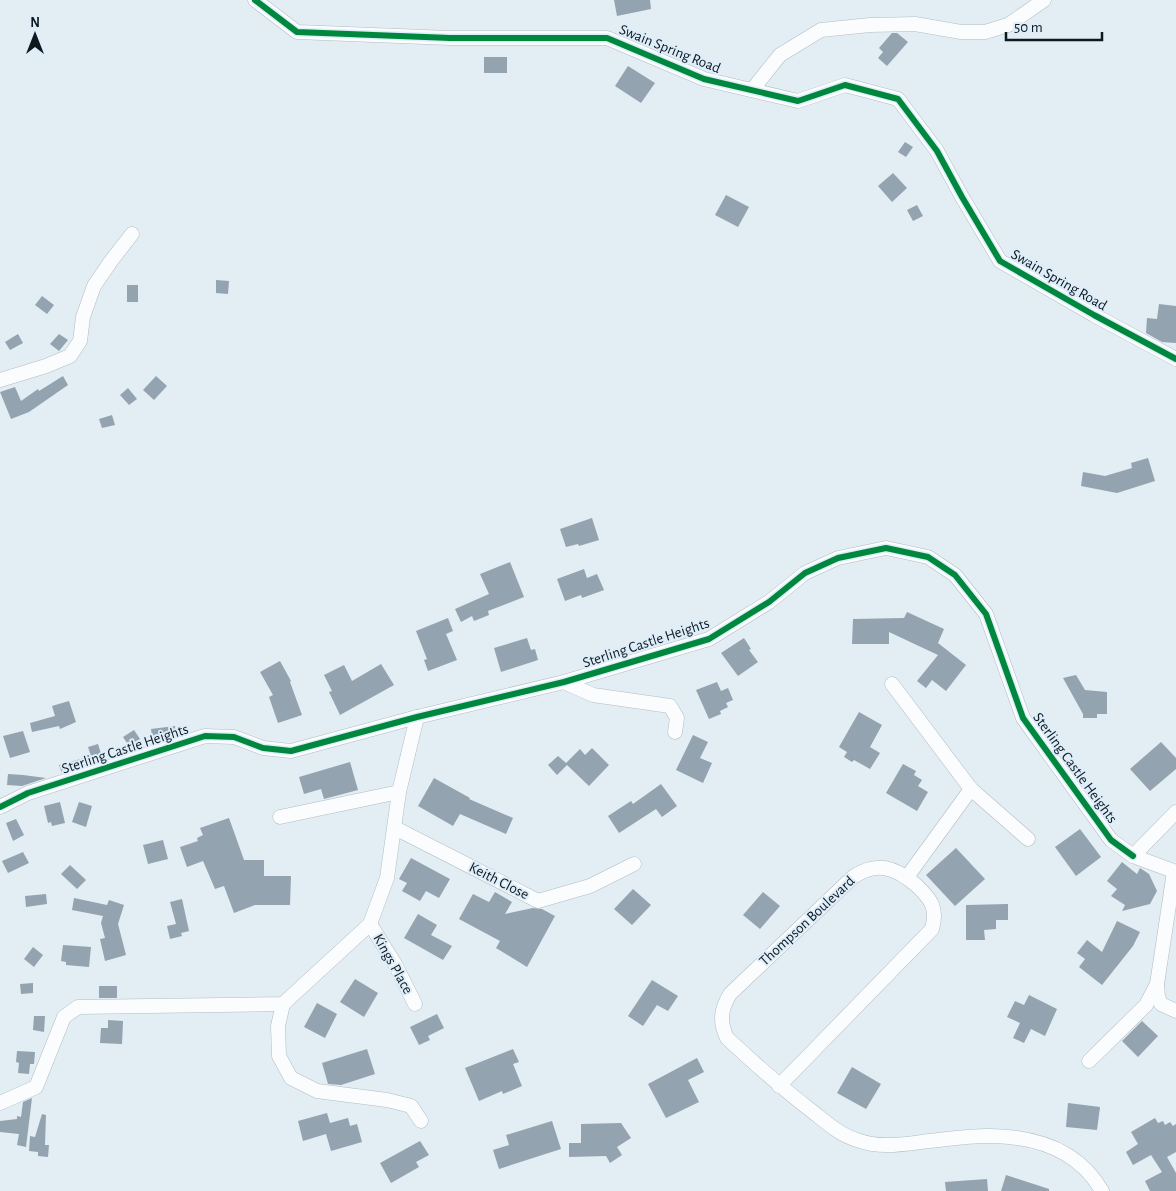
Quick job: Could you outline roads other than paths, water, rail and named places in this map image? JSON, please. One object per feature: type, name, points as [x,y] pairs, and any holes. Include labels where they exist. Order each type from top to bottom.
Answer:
[{"type":"street","name":"Swain Spring Road","points":[[255,0],[297,32],[450,38],[607,38],[704,79],[798,101],[845,84],[898,100],[937,151],[1000,260],[1094,316],[1176,359]]},
{"type":"street","points":[[752,90],[780,56],[821,30],[870,25],[915,24],[961,32],[985,32],[1008,25],[1044,0]]},
{"type":"street","points":[[0,380],[46,366],[70,356],[80,341],[83,316],[94,286],[132,234]]},
{"type":"street","name":"Sterling Castle Heights","points":[[0,807],[28,793],[205,736],[234,737],[264,748],[292,751],[417,717],[564,682],[709,639],[769,602],[804,573],[838,558],[886,548],[928,557],[955,575],[986,614],[1023,718],[1111,840],[1134,856]]},
{"type":"street","points":[[564,682],[594,695],[670,706],[677,718],[675,732]]},
{"type":"street","points":[[892,684],[971,790],[1028,839]]},
{"type":"street","points":[[417,717],[399,792],[387,878],[370,924],[283,1004],[278,1026],[279,1056],[291,1078],[317,1091],[388,1100],[411,1106],[421,1121]]},
{"type":"street","points":[[907,878],[971,790]]},
{"type":"street","points":[[280,817],[399,792]]},
{"type":"street","points":[[1176,812],[1134,856],[1175,872],[1157,984],[1158,997],[1162,1004],[1176,1011]]},
{"type":"street","name":"Keith Close","points":[[395,828],[538,900],[590,886],[634,864]]},
{"type":"street","name":"Thompson Boulevard","points":[[779,1086],[932,929],[934,912],[932,903],[907,878],[892,869],[872,868],[862,871],[730,994],[723,1006],[721,1018],[727,1038],[779,1086],[836,1130],[857,1140],[878,1145],[901,1146],[921,1142],[992,1136],[1028,1140],[1053,1147],[1076,1160],[1094,1177],[1102,1191]]},
{"type":"street","name":"Kings Place","points":[[370,924],[395,964],[415,1004]]},
{"type":"street","points":[[1089,1061],[1146,1005],[1157,984]]},
{"type":"street","points":[[0,1103],[36,1087],[64,1017],[78,1007],[283,1004]]}]
